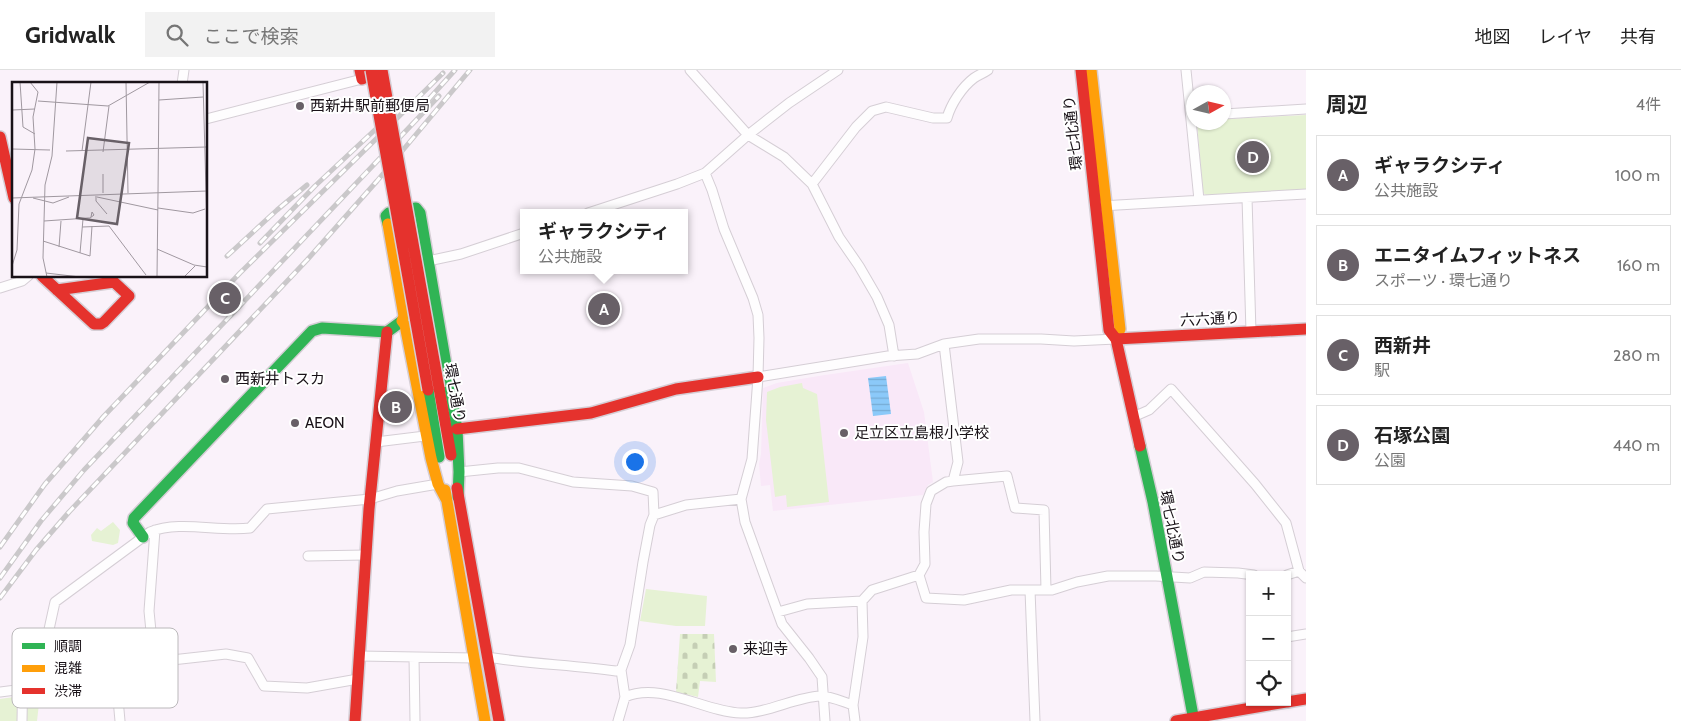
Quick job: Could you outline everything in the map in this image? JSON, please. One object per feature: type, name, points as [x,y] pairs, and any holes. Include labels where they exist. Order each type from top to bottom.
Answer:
[{"type":"street","name":"環七通り","points":[[372,70],[434,389],[458,497],[499,721]]},
{"type":"street","name":"環七通り","points":[[382,70],[434,389],[446,499],[485,721]]},
{"type":"street","points":[[208,118],[356,81],[361,74],[382,70]]},
{"type":"street","points":[[690,70],[748,135],[784,157],[812,184],[839,237],[877,297],[890,325],[894,356]]},
{"type":"street","points":[[600,209],[705,173],[748,135],[789,103],[838,70]]},
{"type":"street","points":[[812,184],[856,127],[872,111],[877,108],[886,107],[933,118],[947,118],[949,110],[964,89],[974,78],[988,70]]},
{"type":"street","name":"環七北通り","points":[[1081,70],[1100,206]]},
{"type":"street","name":"環七北通り","points":[[1091,70],[1109,330],[1116,339],[1167,577],[1194,719]]},
{"type":"street","points":[[1186,70],[1188,85]]},
{"type":"street","points":[[1231,114],[1306,109]]},
{"type":"street","points":[[1193,130],[1199,200]]},
{"type":"street","points":[[0,137],[12,188]]},
{"type":"street","points":[[705,173],[724,229],[753,298],[758,315],[758,377],[752,459],[741,499],[745,522],[782,624],[822,677],[825,721]]},
{"type":"street","points":[[1100,206],[1306,194]]},
{"type":"street","points":[[1247,198],[1251,332]]},
{"type":"street","points":[[143,537],[134,526],[134,518],[312,331],[322,328],[387,332],[402,321],[404,316],[386,215],[416,208],[420,211],[457,429],[458,497]]},
{"type":"street","points":[[395,267],[461,254],[520,235]]},
{"type":"street","points":[[0,288],[26,278]]},
{"type":"street","points":[[44,278],[57,290],[94,324],[97,325],[104,322],[129,296],[114,282],[57,290]]},
{"type":"street","points":[[402,321],[405,324],[426,436],[438,484],[446,499]]},
{"type":"street","name":"六六通り","points":[[1116,339],[1306,329]]},
{"type":"street","points":[[355,721],[370,499],[387,332]]},
{"type":"street","points":[[457,429],[591,413],[676,389],[917,354],[944,344],[978,339],[1041,338],[1074,341],[1116,339]]},
{"type":"street","points":[[944,344],[958,462],[953,480]]},
{"type":"street","points":[[1133,417],[1149,410],[1171,389],[1255,484],[1286,523],[1303,574]]},
{"type":"street","points":[[376,442],[426,436]]},
{"type":"street","points":[[459,472],[519,468],[573,482],[632,486],[653,492],[654,515],[650,525],[643,562],[630,645],[621,670],[625,697],[618,721]]},
{"type":"street","points":[[855,721],[853,705],[863,637],[862,601],[872,590],[919,574],[925,564],[924,532],[926,504],[931,491],[953,480],[1008,476],[1015,508],[1044,510],[1046,590]]},
{"type":"street","points":[[49,628],[55,602],[154,530],[192,526],[250,528],[267,509],[370,499],[397,491],[438,484]]},
{"type":"street","points":[[654,515],[686,505],[741,499]]},
{"type":"street","points":[[151,628],[149,611],[154,530]]},
{"type":"street","points":[[308,556],[366,555]]},
{"type":"street","points":[[919,574],[926,598],[964,600],[1011,590],[1052,590],[1076,582],[1108,576],[1190,578],[1204,572],[1246,574]]},
{"type":"street","points":[[1030,590],[1035,721]]},
{"type":"street","points":[[778,612],[807,604],[862,601]]},
{"type":"street","points":[[1291,636],[1306,634]]},
{"type":"street","points":[[178,659],[226,654],[248,658],[264,686],[307,688],[358,679]]},
{"type":"street","points":[[360,656],[474,658]]},
{"type":"street","points":[[414,657],[415,721]]},
{"type":"street","points":[[487,657],[517,662],[621,670]]},
{"type":"street","points":[[625,697],[634,693],[655,693],[674,696],[721,711],[743,713],[819,696],[853,705]]},
{"type":"street","points":[[1291,701],[1306,699]]},
{"type":"street","points":[[1176,721],[1194,719],[1252,706]]},
{"type":"street","points":[[22,708],[22,721]]},
{"type":"street","points":[[119,708],[120,721]]},
{"type":"shaded area","name":"足立区立島根小学校","points":[[908,363],[924,412],[933,482],[928,485],[923,495],[773,511],[770,485],[761,486],[759,464],[763,388],[777,383]]},
{"type":"green space","points":[[1306,115],[1306,190],[1208,196],[1203,193],[1198,130],[1231,130],[1231,119]]},
{"type":"green space","points":[[802,383],[803,388],[817,394],[829,502],[787,507],[786,495],[775,497],[766,420],[767,392],[780,387]]},
{"type":"green space","points":[[113,522],[120,530],[118,543],[113,545],[92,541],[91,535],[97,528],[101,531]]},
{"type":"green space","points":[[646,589],[707,596],[705,626],[676,626],[640,621]]},
{"type":"green space","points":[[680,634],[714,634],[716,682],[700,681],[698,697],[676,692]]},
{"type":"green space","points":[[12,697],[12,708],[17,708],[18,721],[0,721],[0,699]]},
{"type":"green space","points":[[25,708],[38,708],[37,721],[26,721]]},
{"type":"water","points":[[886,376],[891,414],[873,416],[868,378]]},
{"type":"railway","points":[[429,99],[455,70]]},
{"type":"railway","points":[[0,598],[36,550],[69,512],[307,260],[377,181],[470,70]]},
{"type":"railway","points":[[0,547],[45,484],[104,416],[240,273],[443,73]]},
{"type":"railway","points":[[0,578],[41,521],[84,470],[439,96]]},
{"type":"railway","points":[[260,243],[315,186],[378,127]]},
{"type":"railway","points":[[227,256],[307,185]]},
{"type":"traffic: fast","points":[[388,224],[386,216],[389,213],[416,208],[420,213],[457,429],[458,497]]},
{"type":"traffic: fast","points":[[143,537],[133,523],[134,518],[312,331],[322,328],[387,332],[402,321]]},
{"type":"traffic: fast","points":[[428,390],[439,457]]},
{"type":"traffic: fast","points":[[1140,446],[1153,502],[1194,721]]},
{"type":"traffic: slow","points":[[1091,70],[1120,329],[1116,339]]},
{"type":"traffic: slow","points":[[388,224],[404,316],[402,321],[405,325],[431,458],[438,484],[446,499]]},
{"type":"traffic: slow","points":[[445,490],[485,721]]},
{"type":"traffic: jam","points":[[360,70],[362,79],[381,70]]},
{"type":"traffic: jam","points":[[371,70],[428,390]]},
{"type":"traffic: jam","points":[[382,70],[439,388]]},
{"type":"traffic: jam","points":[[1081,70],[1109,330],[1116,339],[1140,446]]},
{"type":"traffic: jam","points":[[0,137],[12,189]]},
{"type":"traffic: jam","points":[[44,278],[57,290]]},
{"type":"traffic: jam","points":[[114,282],[129,296],[104,322],[94,324],[57,290],[114,282]]},
{"type":"traffic: jam","points":[[1116,339],[1306,329]]},
{"type":"traffic: jam","points":[[355,721],[369,509],[387,332]]},
{"type":"traffic: jam","points":[[457,429],[591,413],[676,389],[758,377]]},
{"type":"traffic: jam","points":[[439,388],[451,455]]},
{"type":"traffic: jam","points":[[457,488],[499,721]]},
{"type":"traffic: jam","points":[[1291,701],[1306,699]]},
{"type":"traffic: jam","points":[[1176,721],[1263,706]]},
{"type":"place","name":"西新井駅前郵便局","points":[[300,106]]},
{"type":"place","name":"石塚公園","points":[[1253,157]]},
{"type":"place","name":"西新井","points":[[225,298]]},
{"type":"place","name":"ギャラクシティ","points":[[604,309]]},
{"type":"place","name":"西新井トスカ","points":[[225,379]]},
{"type":"place","name":"エニタイムフィットネス","points":[[396,407]]},
{"type":"place","name":"AEON","points":[[295,423]]},
{"type":"place","name":"足立区立島根小学校","points":[[844,433]]},
{"type":"place","name":"来迎寺","points":[[733,649]]}]
